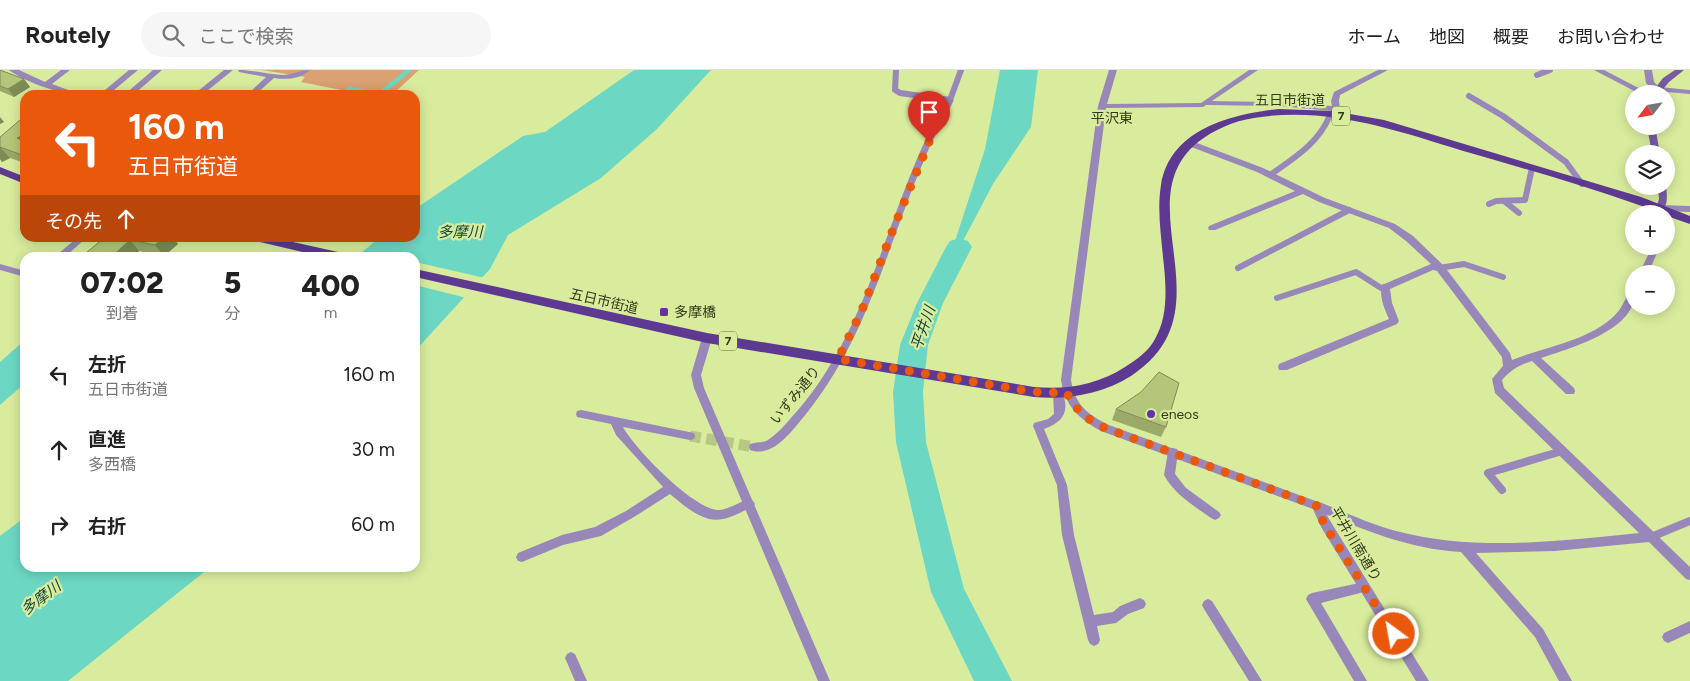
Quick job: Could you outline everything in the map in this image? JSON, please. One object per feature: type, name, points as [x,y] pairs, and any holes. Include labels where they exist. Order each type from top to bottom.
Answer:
[{"type":"main road","points":[[1664,85],[1680,70]]},
{"type":"main road","name":"五日市街道","points":[[420,274],[610,318],[707,338],[1034,392],[1062,393],[1091,388],[1126,374],[1146,359],[1162,339],[1169,320],[1172,296],[1165,208],[1165,186],[1171,167],[1189,143],[1208,128],[1240,117],[1279,113],[1335,113],[1381,122],[1532,168],[1642,205]]},
{"type":"main road","points":[[0,170],[20,179]]},
{"type":"main road","name":"五日市街道","points":[[1675,216],[1690,220]]},
{"type":"main road","points":[[277,242],[321,252]]},
{"type":"street","points":[[13,70],[46,86],[60,90]]},
{"type":"street","points":[[46,86],[66,70]]},
{"type":"street","points":[[109,90],[134,70]]},
{"type":"street","points":[[134,90],[158,70]]},
{"type":"street","points":[[203,90],[229,70]]},
{"type":"street","points":[[242,70],[290,78],[301,75],[306,70]]},
{"type":"street","points":[[1094,640],[1068,535],[1062,485],[1038,426],[1060,416],[1061,412],[1062,393],[1066,380],[1102,106],[1113,70]]},
{"type":"street","points":[[1208,103],[1254,70]]},
{"type":"street","points":[[1102,106],[1195,106],[1208,103],[1278,104],[1335,113],[1337,94],[1384,70]]},
{"type":"street","points":[[1598,70],[1628,85]]},
{"type":"street","points":[[1648,70],[1651,85]]},
{"type":"street","points":[[256,90],[273,75]]},
{"type":"street","points":[[1687,92],[1690,99]]},
{"type":"street","name":"いずみ通り","points":[[754,447],[764,448],[770,446],[813,399],[842,360],[922,157],[950,100]]},
{"type":"street","points":[[1189,143],[1396,228],[1412,241],[1440,268],[1508,356],[1508,365],[1498,380],[1499,390],[1690,575]]},
{"type":"street","points":[[1212,228],[1302,191]]},
{"type":"street","points":[[1675,210],[1690,209]]},
{"type":"street","points":[[65,252],[77,242]]},
{"type":"street","points":[[0,267],[20,273]]},
{"type":"street","points":[[1283,367],[1394,321],[1387,303],[1385,287],[1432,267],[1440,268]]},
{"type":"street","points":[[1508,365],[1579,342],[1616,318],[1625,309]]},
{"type":"street","points":[[707,338],[697,367],[696,380],[824,681]]},
{"type":"street","points":[[1534,357],[1570,391]]},
{"type":"street","name":"平井川南通り","points":[[1062,393],[1094,423],[1317,506],[1324,524],[1423,681]]},
{"type":"street","points":[[581,414],[690,436]]},
{"type":"street","points":[[615,421],[625,438],[670,488],[710,514],[719,515],[749,504]]},
{"type":"street","points":[[1173,452],[1169,475],[1182,491],[1215,515]]},
{"type":"street","points":[[522,557],[562,540],[597,532],[630,514],[670,488]]},
{"type":"street","points":[[1317,506],[1394,536],[1419,541],[1488,549],[1547,548],[1651,537]]},
{"type":"street","points":[[1463,546],[1539,633],[1566,681]]},
{"type":"street","points":[[1361,681],[1312,599],[1364,587]]},
{"type":"street","points":[[1089,622],[1116,617],[1124,610],[1140,604]]},
{"type":"street","points":[[1208,605],[1256,681]]},
{"type":"street","points":[[1668,637],[1690,627]]},
{"type":"street","points":[[571,658],[581,681]]},
{"type":"lane","points":[[896,70],[895,90],[900,94],[950,100],[961,70]]},
{"type":"lane","points":[[1537,75],[1550,70]]},
{"type":"lane","points":[[1469,96],[1503,116],[1566,162],[1582,184]]},
{"type":"lane","points":[[1270,175],[1311,144],[1335,113]]},
{"type":"lane","points":[[1489,204],[1525,200],[1532,168]]},
{"type":"lane","points":[[1504,201],[1519,213]]},
{"type":"lane","points":[[1238,268],[1349,210]]},
{"type":"lane","points":[[1440,268],[1464,264],[1503,277]]},
{"type":"lane","points":[[1277,298],[1356,272],[1381,288],[1385,287]]},
{"type":"lane","points":[[1502,490],[1488,472],[1562,451]]},
{"type":"lane","points":[[1651,537],[1690,521]]},
{"type":"shaded area","points":[[262,70],[419,70],[397,90],[341,90],[301,82],[305,77]]},
{"type":"water","name":"多摩川","points":[[634,70],[711,70],[657,129],[601,178],[508,235],[490,269],[420,346],[420,252],[362,252],[374,242],[420,242],[420,206],[523,136],[545,132]]},
{"type":"water","points":[[1000,70],[1038,70],[1031,127],[993,184],[942,281],[985,149]]},
{"type":"water","points":[[20,344],[20,387],[0,405],[0,362]]},
{"type":"water","name":"多摩川","points":[[20,521],[20,572],[204,572],[68,681],[0,681],[0,536]]},
{"type":"pier","points":[[420,263],[485,278],[467,298],[420,286]]},
{"type":"building","points":[[0,70],[24,79],[8,89],[0,86]]},
{"type":"building","points":[[20,120],[20,136],[17,138],[20,140],[20,154],[0,147],[0,137]]},
{"type":"building","points":[[99,242],[128,242],[117,252],[87,252]]},
{"type":"building","points":[[140,242],[159,242],[155,245]]},
{"type":"building","points":[[1159,372],[1179,383],[1166,427],[1116,409],[1141,392]]},
{"type":"waterway","points":[[385,90],[409,70]]},
{"type":"waterway","points":[[349,89],[355,90]]},
{"type":"waterway","name":"平井川","points":[[959,247],[930,303],[914,345],[908,392],[911,442],[948,592],[977,652],[994,681]]},
{"type":"tunnel","points":[[690,436],[754,447]]},
{"type":"place","name":"多摩橋","points":[[664,312]]},
{"type":"place","name":"eneos","points":[[1151,414]]},
{"type":"district","name":"平沢東","points":[[1112,118]]},
{"type":"route","points":[[929,142],[862,310],[838,359],[1046,394],[1067,393],[1073,405],[1094,423],[1105,428],[1203,462],[1317,506],[1324,524],[1394,634]]}]
